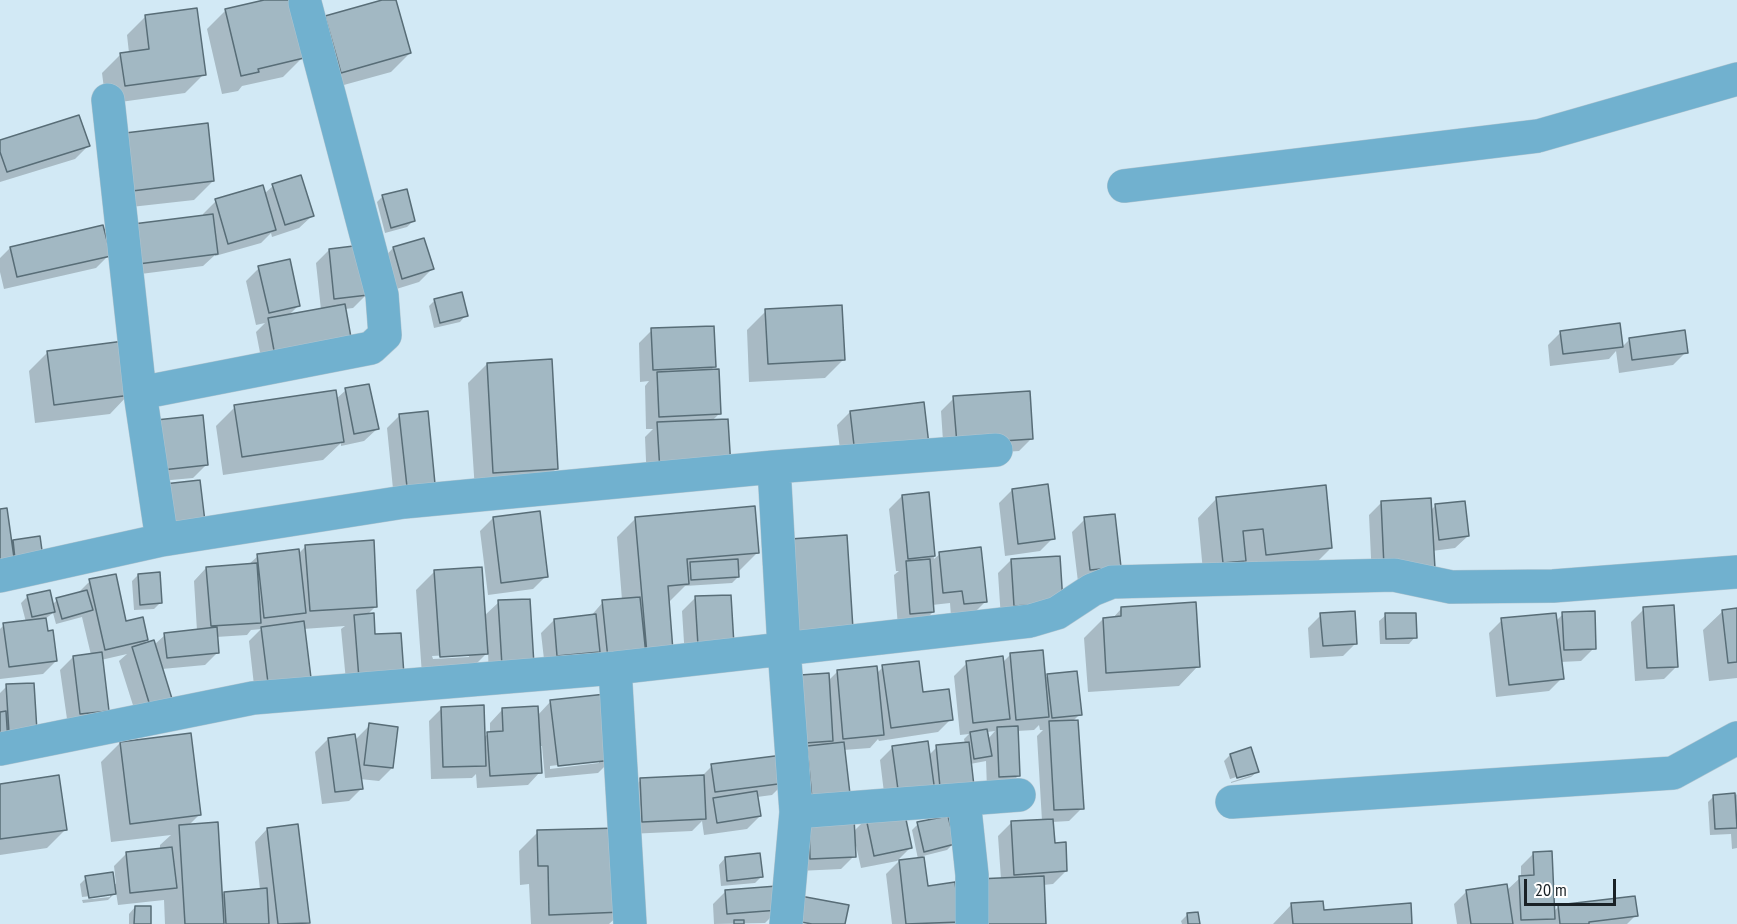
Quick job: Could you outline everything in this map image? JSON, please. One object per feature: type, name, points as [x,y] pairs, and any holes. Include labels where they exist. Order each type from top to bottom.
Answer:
[{"type":"street","points":[[140,393],[371,348],[385,335],[382,295],[305,3]]},
{"type":"street","points":[[1124,186],[1538,136],[1737,79]]},
{"type":"street","points":[[108,100],[140,393],[162,540]]},
{"type":"street","points":[[0,576],[162,540],[404,502],[774,467],[996,450]]},
{"type":"street","points":[[774,467],[796,812],[786,924]]},
{"type":"street","points":[[0,749],[253,698],[615,668],[1030,621],[1057,613],[1092,590],[1112,582],[1394,575],[1451,587],[1553,586],[1737,572]]},
{"type":"street","points":[[615,668],[630,924]]},
{"type":"street","points":[[1232,802],[1673,773],[1737,738]]},
{"type":"street","points":[[796,812],[1019,795]]},
{"type":"street","points":[[963,800],[972,875],[972,924]]},
{"type":"building","points":[[264,0],[294,0],[304,58],[258,69],[259,72],[241,76],[225,9]]},
{"type":"building","points":[[382,0],[396,0],[411,53],[341,73],[325,16]]},
{"type":"building","points":[[197,8],[206,75],[125,86],[120,53],[149,49],[145,15]]},
{"type":"building","points":[[79,115],[90,146],[7,172],[0,152],[0,140]]},
{"type":"building","points":[[208,123],[214,181],[132,191],[125,133]]},
{"type":"building","points":[[301,175],[314,216],[285,225],[272,184]]},
{"type":"building","points":[[263,185],[276,230],[228,244],[215,199]]},
{"type":"building","points":[[407,189],[415,221],[391,228],[382,195]]},
{"type":"building","points":[[213,214],[218,254],[138,264],[133,224]]},
{"type":"building","points":[[103,225],[111,256],[17,277],[10,247]]},
{"type":"building","points":[[424,238],[434,269],[402,279],[393,247]]},
{"type":"building","points":[[362,245],[368,295],[334,299],[329,249]]},
{"type":"building","points":[[290,259],[300,306],[269,313],[258,266]]},
{"type":"building","points":[[462,292],[468,316],[440,323],[434,299]]},
{"type":"building","points":[[345,304],[352,343],[275,356],[268,318]]},
{"type":"building","points":[[842,305],[845,360],[768,364],[765,309]]},
{"type":"building","points":[[1620,323],[1623,347],[1563,354],[1560,331]]},
{"type":"building","points":[[714,326],[716,367],[653,370],[651,328]]},
{"type":"building","points":[[1685,330],[1688,353],[1632,360],[1629,338]]},
{"type":"building","points":[[124,341],[131,395],[54,405],[47,351]]},
{"type":"building","points":[[552,359],[558,469],[493,473],[487,363]]},
{"type":"building","points":[[719,369],[721,414],[659,417],[657,372]]},
{"type":"building","points":[[369,384],[379,429],[354,434],[345,388]]},
{"type":"building","points":[[336,390],[344,442],[242,457],[234,405]]},
{"type":"building","points":[[1030,391],[1033,439],[957,444],[953,396]]},
{"type":"building","points":[[924,402],[929,445],[855,454],[850,411]]},
{"type":"building","points":[[428,411],[435,484],[407,487],[399,414]]},
{"type":"building","points":[[203,415],[208,465],[162,470],[156,420]]},
{"type":"building","points":[[728,419],[731,468],[660,472],[657,422]]},
{"type":"building","points":[[200,480],[206,530],[170,534],[164,484]]},
{"type":"building","points":[[1048,484],[1055,539],[1018,544],[1012,489]]},
{"type":"building","points":[[1326,485],[1332,548],[1266,555],[1263,529],[1243,531],[1246,561],[1223,563],[1216,497]]},
{"type":"building","points":[[929,492],[935,556],[908,559],[902,495]]},
{"type":"building","points":[[1431,498],[1435,569],[1384,567],[1381,501]]},
{"type":"building","points":[[1465,501],[1469,536],[1439,540],[1435,504]]},
{"type":"building","points":[[755,506],[759,553],[687,559],[689,584],[668,586],[673,651],[647,654],[635,517]]},
{"type":"building","points":[[7,508],[16,572],[0,574],[0,509]]},
{"type":"building","points":[[540,511],[548,577],[501,583],[493,517]]},
{"type":"building","points":[[1115,514],[1121,567],[1090,570],[1084,517]]},
{"type":"building","points":[[847,535],[853,629],[797,633],[790,539]]},
{"type":"building","points":[[40,536],[44,565],[16,569],[13,540]]},
{"type":"building","points":[[374,540],[377,607],[310,611],[305,545]]},
{"type":"building","points":[[981,547],[987,602],[964,604],[962,591],[943,593],[939,552]]},
{"type":"building","points":[[299,549],[306,613],[264,618],[257,554]]},
{"type":"building","points":[[1060,556],[1063,603],[1014,606],[1011,559]]},
{"type":"building","points":[[738,559],[739,577],[691,580],[690,562]]},
{"type":"building","points":[[930,559],[934,612],[910,614],[906,561]]},
{"type":"building","points":[[257,563],[261,623],[211,626],[206,567]]},
{"type":"building","points":[[482,567],[488,654],[440,657],[434,570]]},
{"type":"building","points":[[160,572],[162,603],[140,605],[138,574]]},
{"type":"building","points":[[116,574],[126,621],[143,617],[148,640],[105,650],[89,579]]},
{"type":"building","points":[[50,590],[55,612],[32,617],[27,595]]},
{"type":"building","points":[[87,590],[93,610],[62,619],[56,598]]},
{"type":"building","points":[[731,595],[734,645],[698,646],[695,596]]},
{"type":"building","points":[[640,597],[646,655],[608,659],[602,600]]},
{"type":"building","points":[[530,599],[534,665],[502,666],[498,600]]},
{"type":"building","points":[[1196,602],[1200,667],[1106,673],[1103,618],[1121,616],[1121,607]]},
{"type":"building","points":[[1674,605],[1678,667],[1647,668],[1643,607]]},
{"type":"building","points":[[1737,608],[1737,662],[1728,663],[1722,610]]},
{"type":"building","points":[[1355,611],[1357,644],[1323,646],[1320,613]]},
{"type":"building","points":[[1595,611],[1596,649],[1564,650],[1562,612]]},
{"type":"building","points":[[374,613],[375,634],[401,633],[404,675],[359,679],[354,615]]},
{"type":"building","points":[[1385,613],[1416,613],[1417,638],[1386,639]]},
{"type":"building","points":[[1556,613],[1564,679],[1509,685],[1501,618]]},
{"type":"building","points":[[596,614],[600,652],[557,656],[554,619]]},
{"type":"building","points":[[46,618],[48,631],[53,630],[57,661],[9,667],[3,623]]},
{"type":"building","points":[[304,621],[312,686],[269,691],[261,627]]},
{"type":"building","points":[[217,627],[219,653],[167,658],[164,633]]},
{"type":"building","points":[[154,640],[173,702],[151,709],[132,647]]},
{"type":"building","points":[[1043,650],[1049,717],[1016,720],[1010,653]]},
{"type":"building","points":[[102,652],[109,711],[80,714],[73,656]]},
{"type":"building","points":[[1003,656],[1010,719],[973,723],[966,661]]},
{"type":"building","points":[[919,661],[923,692],[949,689],[953,720],[891,728],[882,665]]},
{"type":"building","points":[[877,666],[884,735],[843,739],[837,670]]},
{"type":"building","points":[[1077,671],[1082,715],[1052,718],[1047,674]]},
{"type":"building","points":[[829,673],[833,741],[805,743],[800,675]]},
{"type":"building","points":[[34,683],[37,731],[9,733],[6,684]]},
{"type":"building","points":[[606,694],[613,760],[558,766],[550,700]]},
{"type":"building","points":[[484,705],[486,766],[443,767],[441,707]]},
{"type":"building","points":[[538,706],[542,773],[490,776],[487,732],[503,731],[502,708]]},
{"type":"building","points":[[6,711],[8,742],[0,742],[0,712]]},
{"type":"building","points":[[1078,720],[1084,809],[1054,810],[1049,721]]},
{"type":"building","points":[[369,723],[398,727],[393,768],[364,765]]},
{"type":"building","points":[[1018,726],[1020,776],[999,777],[997,727]]},
{"type":"building","points":[[987,729],[992,756],[974,759],[970,732]]},
{"type":"building","points":[[191,733],[201,815],[130,824],[120,742]]},
{"type":"building","points":[[355,734],[363,789],[335,792],[328,738]]},
{"type":"building","points":[[928,741],[935,792],[899,797],[892,746]]},
{"type":"building","points":[[844,742],[850,794],[812,799],[807,746]]},
{"type":"building","points":[[969,742],[975,795],[941,798],[936,745]]},
{"type":"building","points":[[1251,747],[1259,772],[1237,778],[1230,754]]},
{"type":"building","points":[[783,755],[786,783],[715,792],[711,764]]},
{"type":"building","points":[[59,775],[67,830],[0,839],[0,784]]},
{"type":"building","points":[[704,775],[706,819],[642,822],[640,778]]},
{"type":"building","points":[[757,791],[761,816],[717,823],[713,798]]},
{"type":"building","points":[[1735,793],[1737,828],[1715,829],[1713,795]]},
{"type":"building","points":[[904,810],[912,848],[874,856],[866,818]]},
{"type":"building","points":[[948,816],[955,844],[924,852],[917,822]]},
{"type":"building","points":[[854,818],[856,857],[810,859],[809,820]]},
{"type":"building","points":[[1053,819],[1055,843],[1066,842],[1067,871],[1014,875],[1011,821]]},
{"type":"building","points":[[218,822],[224,924],[185,924],[179,825]]},
{"type":"building","points":[[298,824],[310,923],[278,924],[267,828]]},
{"type":"building","points":[[620,828],[623,912],[549,915],[548,866],[538,866],[537,830]]},
{"type":"building","points":[[172,847],[177,888],[130,893],[126,852]]},
{"type":"building","points":[[1552,851],[1555,919],[1521,920],[1519,876],[1534,875],[1533,852]]},
{"type":"building","points":[[760,853],[763,877],[727,881],[725,857]]},
{"type":"building","points":[[924,857],[928,886],[955,882],[960,922],[906,924],[899,860]]},
{"type":"building","points":[[113,872],[116,894],[89,898],[85,876]]},
{"type":"building","points":[[1044,876],[1046,924],[980,924],[977,879]]},
{"type":"building","points":[[1507,884],[1513,924],[1471,924],[1466,890]]},
{"type":"building","points":[[777,886],[779,910],[727,914],[725,890]]},
{"type":"building","points":[[267,888],[269,924],[226,924],[224,892]]},
{"type":"building","points":[[795,895],[849,905],[845,924],[812,924],[790,920]]},
{"type":"building","points":[[1635,896],[1638,916],[1589,922],[1589,924],[1560,924],[1558,905]]},
{"type":"building","points":[[1323,901],[1324,910],[1411,903],[1412,924],[1293,924],[1291,903]]},
{"type":"building","points":[[135,906],[151,906],[151,924],[134,924]]},
{"type":"building","points":[[1198,912],[1200,924],[1188,924],[1187,913]]},
{"type":"building","points":[[734,920],[744,920],[744,924],[734,924]]}]
